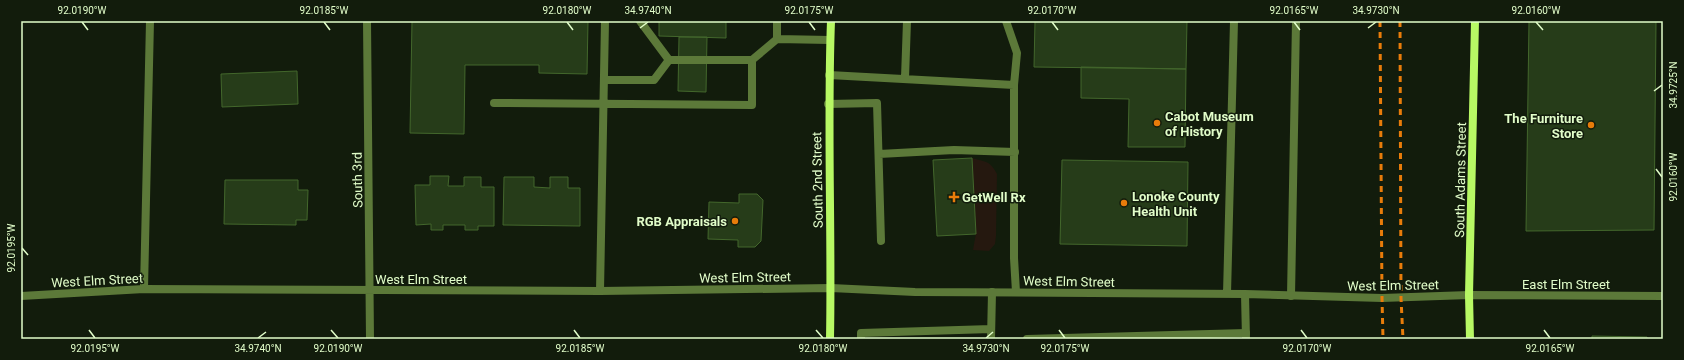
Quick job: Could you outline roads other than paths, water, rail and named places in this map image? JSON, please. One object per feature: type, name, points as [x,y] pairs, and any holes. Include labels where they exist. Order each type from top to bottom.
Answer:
[{"type":"main road","name":"South 2nd Street","points":[[830,21],[828,104],[831,288],[830,339]]},
{"type":"main road","name":"South Adams Street","points":[[1470,339],[1469,295],[1475,21]]},
{"type":"street","points":[[144,289],[150,21]]},
{"type":"street","name":"South 3rd","points":[[366,21],[370,339]]},
{"type":"street","points":[[600,291],[605,21]]},
{"type":"street","points":[[640,21],[669,60]]},
{"type":"street","points":[[777,21],[777,39]]},
{"type":"street","points":[[905,78],[906,21]]},
{"type":"street","points":[[1006,21],[1017,53],[1014,85],[1014,258],[1016,292]]},
{"type":"street","points":[[1227,294],[1234,21]]},
{"type":"street","points":[[1291,296],[1296,21]]},
{"type":"street","points":[[669,60],[752,60],[777,39],[830,40]]},
{"type":"street","points":[[604,80],[654,80],[669,60]]},
{"type":"street","points":[[494,103],[752,105],[752,60]]},
{"type":"street","points":[[829,75],[1014,85]]},
{"type":"street","points":[[828,104],[877,103],[881,241]]},
{"type":"street","points":[[879,154],[954,150],[1015,152]]},
{"type":"street","name":"West Elm Street","points":[[21,296],[144,289],[600,291],[831,288],[992,292],[1245,294],[1382,298],[1469,295]]},
{"type":"street","points":[[991,339],[992,292]]},
{"type":"street","points":[[1027,339],[1246,336],[1245,294]]},
{"type":"street","name":"East Elm Street","points":[[1469,295],[1663,296]]},
{"type":"street","points":[[861,339],[861,333],[991,329]]},
{"type":"railway","points":[[1380,21],[1383,339]]},
{"type":"railway","points":[[1400,21],[1401,298],[1403,339]]},
{"type":"place","name":"Cabot Museum of History","points":[[1157,123]]},
{"type":"place","name":"The Furniture Store","points":[[1591,125]]},
{"type":"place","name":"GetWell Rx","points":[[954,197]]},
{"type":"place","name":"Lonoke County Health Unit","points":[[1124,203]]},
{"type":"place","name":"RGB Appraisals","points":[[735,221]]}]
